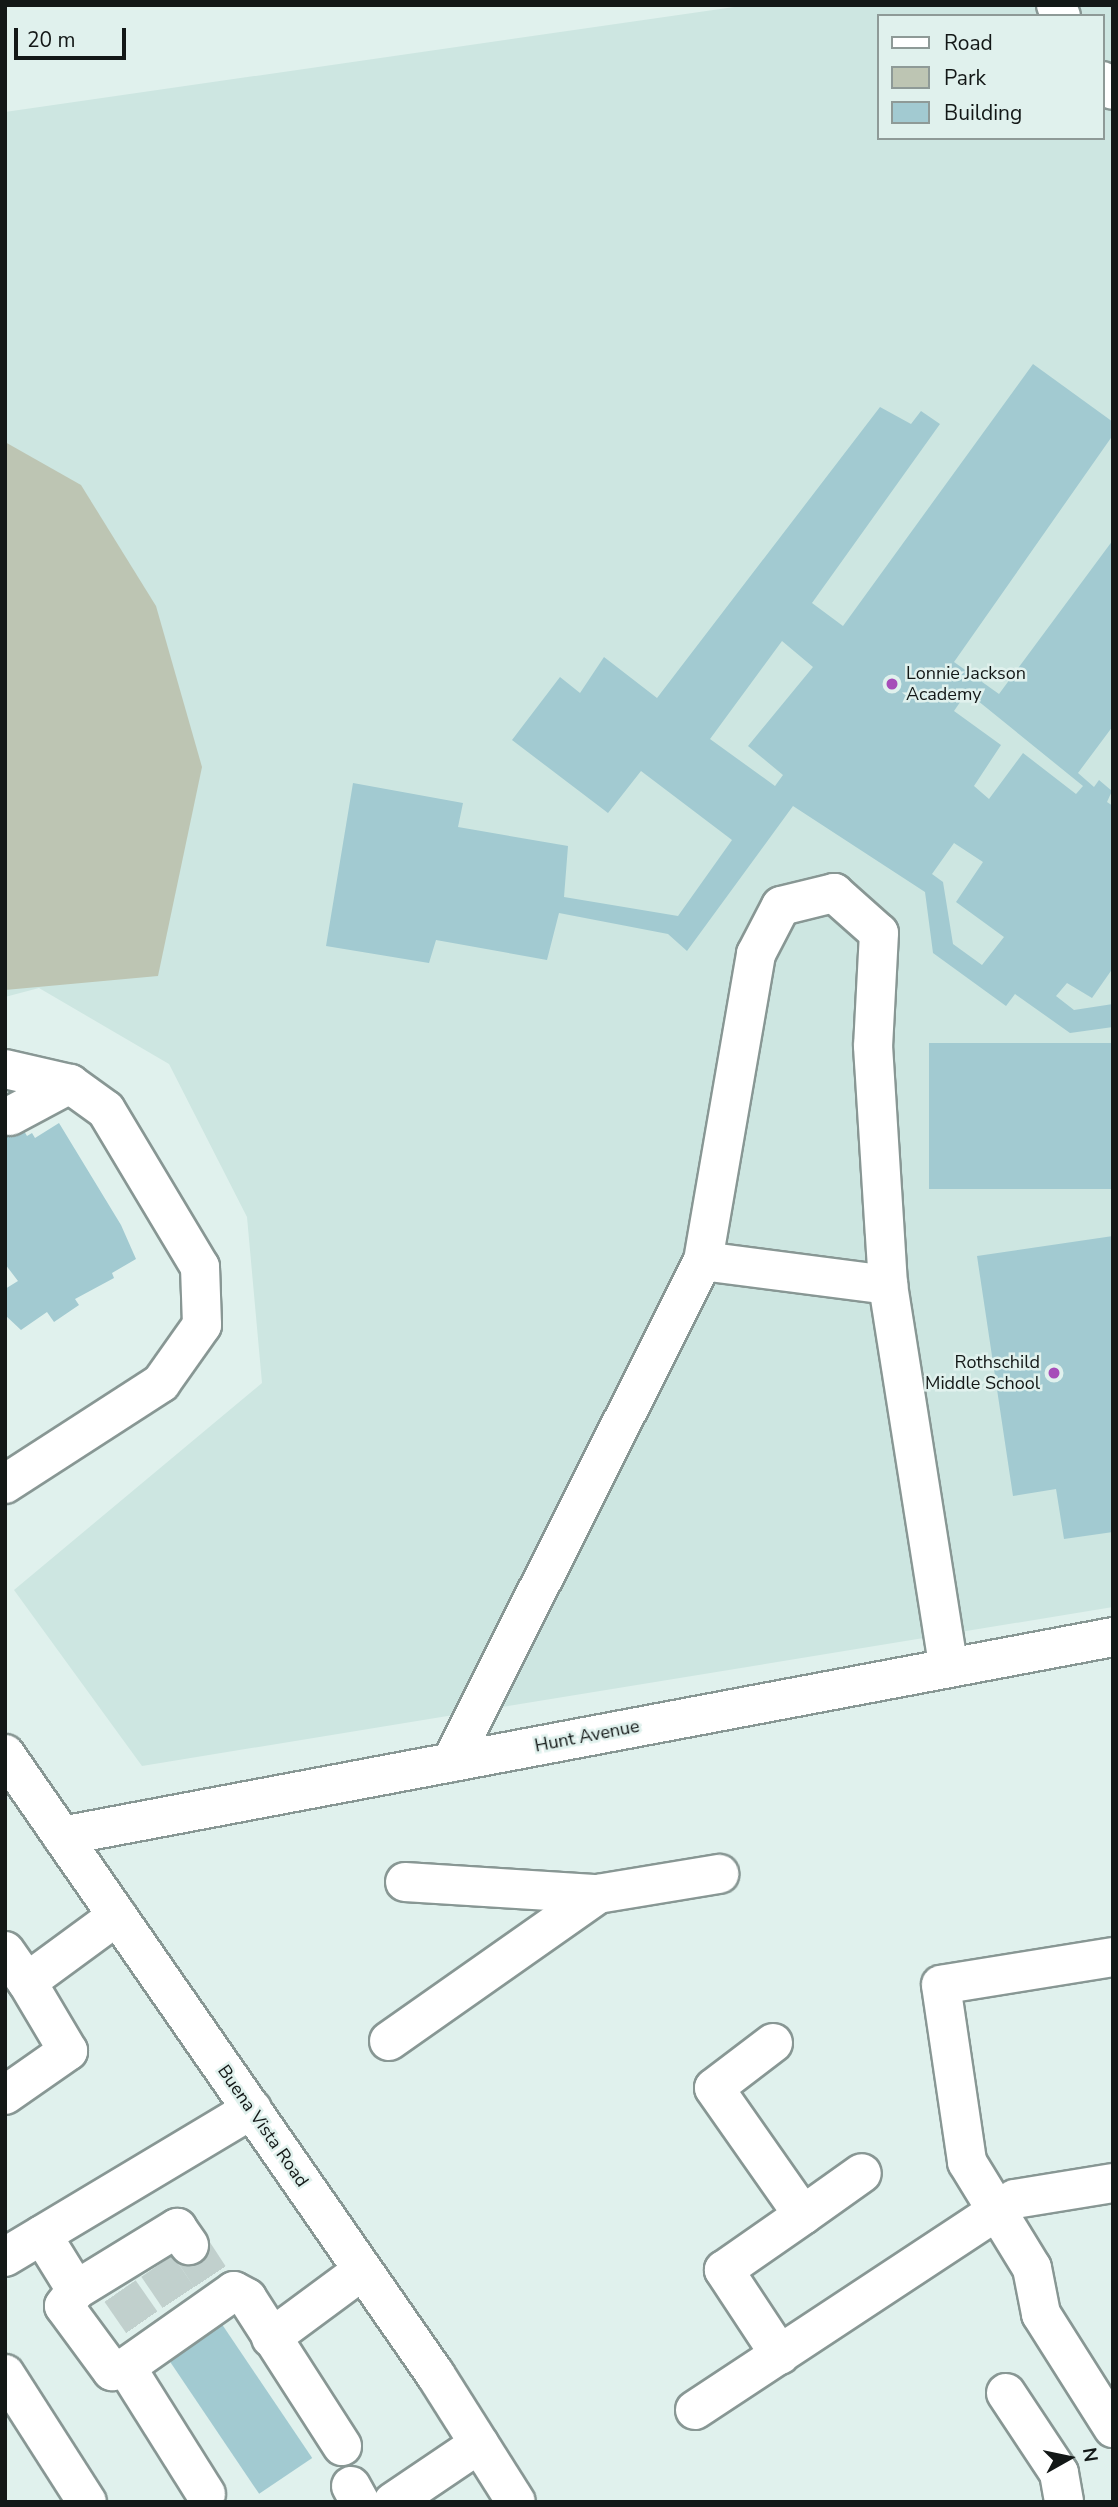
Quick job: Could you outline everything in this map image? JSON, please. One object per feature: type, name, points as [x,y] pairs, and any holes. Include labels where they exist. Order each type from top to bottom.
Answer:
[{"type":"street","points":[[450,1762],[702,1261],[756,954],[781,906],[834,893],[879,933],[873,1046],[888,1285],[948,1665]]},
{"type":"street","points":[[5,1069],[70,1084],[106,1111],[200,1267],[202,1325],[161,1383],[5,1484]]},
{"type":"street","points":[[10,1116],[70,1084]]},
{"type":"street","points":[[702,1261],[888,1285]]},
{"type":"street","name":"Hunt Avenue","points":[[62,1836],[948,1665],[1113,1637]]},
{"type":"street","name":"Buena Vista Road","points":[[5,1754],[363,2270],[516,2502]]},
{"type":"street","points":[[405,1882],[598,1894],[719,1874]]},
{"type":"street","points":[[389,2042],[598,1894]]},
{"type":"street","points":[[27,1982],[117,1916]]},
{"type":"street","points":[[5,1951],[68,2051],[5,2095]]},
{"type":"street","points":[[1113,1957],[941,1985],[967,2162],[999,2210],[1032,2268],[1041,2314],[1113,2428]]},
{"type":"street","points":[[773,2043],[714,2088],[803,2215]]},
{"type":"street","points":[[5,2257],[252,2109]]},
{"type":"street","points":[[780,2355],[724,2270],[862,2173]]},
{"type":"street","points":[[695,2410],[1015,2199],[1113,2183]]},
{"type":"street","points":[[189,2245],[177,2228],[150,2256],[64,2306],[112,2371],[125,2367],[150,2334],[218,2287],[234,2291],[247,2298],[342,2446]]},
{"type":"street","points":[[42,2235],[101,2284]]},
{"type":"street","points":[[271,2338],[363,2270]]},
{"type":"street","points":[[125,2367],[206,2494]]},
{"type":"street","points":[[5,2374],[87,2502]]},
{"type":"street","points":[[1006,2393],[1059,2473],[1064,2502]]},
{"type":"street","points":[[393,2502],[479,2444]]},
{"type":"shaded area","points":[[748,5],[1113,5],[1113,1607],[142,1766],[14,1590],[262,1383],[247,1217],[169,1064],[39,988],[5,997],[5,112]]},
{"type":"green space","points":[[5,442],[81,485],[156,606],[202,767],[158,976],[5,990]]},
{"type":"building","name":"Lonnie Jackson Academy","points":[[1033,364],[1113,422],[1113,435],[954,662],[999,694],[1113,540],[1113,726],[1078,773],[1094,787],[1099,780],[1112,791],[1107,802],[1113,806],[1113,968],[1092,998],[1067,983],[1056,996],[1074,1010],[1113,1004],[1113,1027],[1070,1033],[1015,994],[1006,1006],[933,953],[925,892],[793,806],[687,951],[668,934],[559,913],[547,960],[436,940],[429,963],[326,946],[353,783],[463,803],[458,827],[568,846],[564,897],[678,916],[732,840],[641,771],[608,813],[512,740],[560,677],[580,693],[604,657],[657,698],[880,407],[911,424],[921,411],[940,424],[812,603],[843,626]],"holes":[[[782,641],[813,667],[748,746],[783,775],[775,786],[710,739]],[[967,692],[1083,786],[1076,794],[1023,753],[989,799],[974,786],[1001,745],[954,711]],[[954,843],[983,862],[956,902],[1004,937],[982,965],[953,944],[943,882],[932,874]]]},
{"type":"building","points":[[929,1043],[1113,1043],[1113,1189],[929,1189]]},
{"type":"building","points":[[5,1098],[27,1136],[32,1133],[35,1138],[59,1123],[121,1225],[136,1259],[112,1273],[114,1278],[75,1299],[79,1305],[54,1322],[47,1312],[21,1330],[5,1315],[5,1289],[18,1281],[5,1264]]},
{"type":"building","name":"Rothschild Middle School","points":[[1113,1236],[1113,1532],[1064,1539],[1056,1489],[1013,1496],[977,1256]]},
{"type":"building","points":[[211,2308],[312,2458],[259,2494],[158,2344]]},
{"type":"tunnel","points":[[189,2245],[212,2280]]},
{"type":"tunnel","points":[[157,2266],[180,2300]]},
{"type":"tunnel","points":[[120,2291],[143,2324]]},
{"type":"place","name":"Lonnie Jackson Academy","points":[[892,684]]},
{"type":"place","name":"Rothschild Middle School","points":[[1054,1373]]}]
